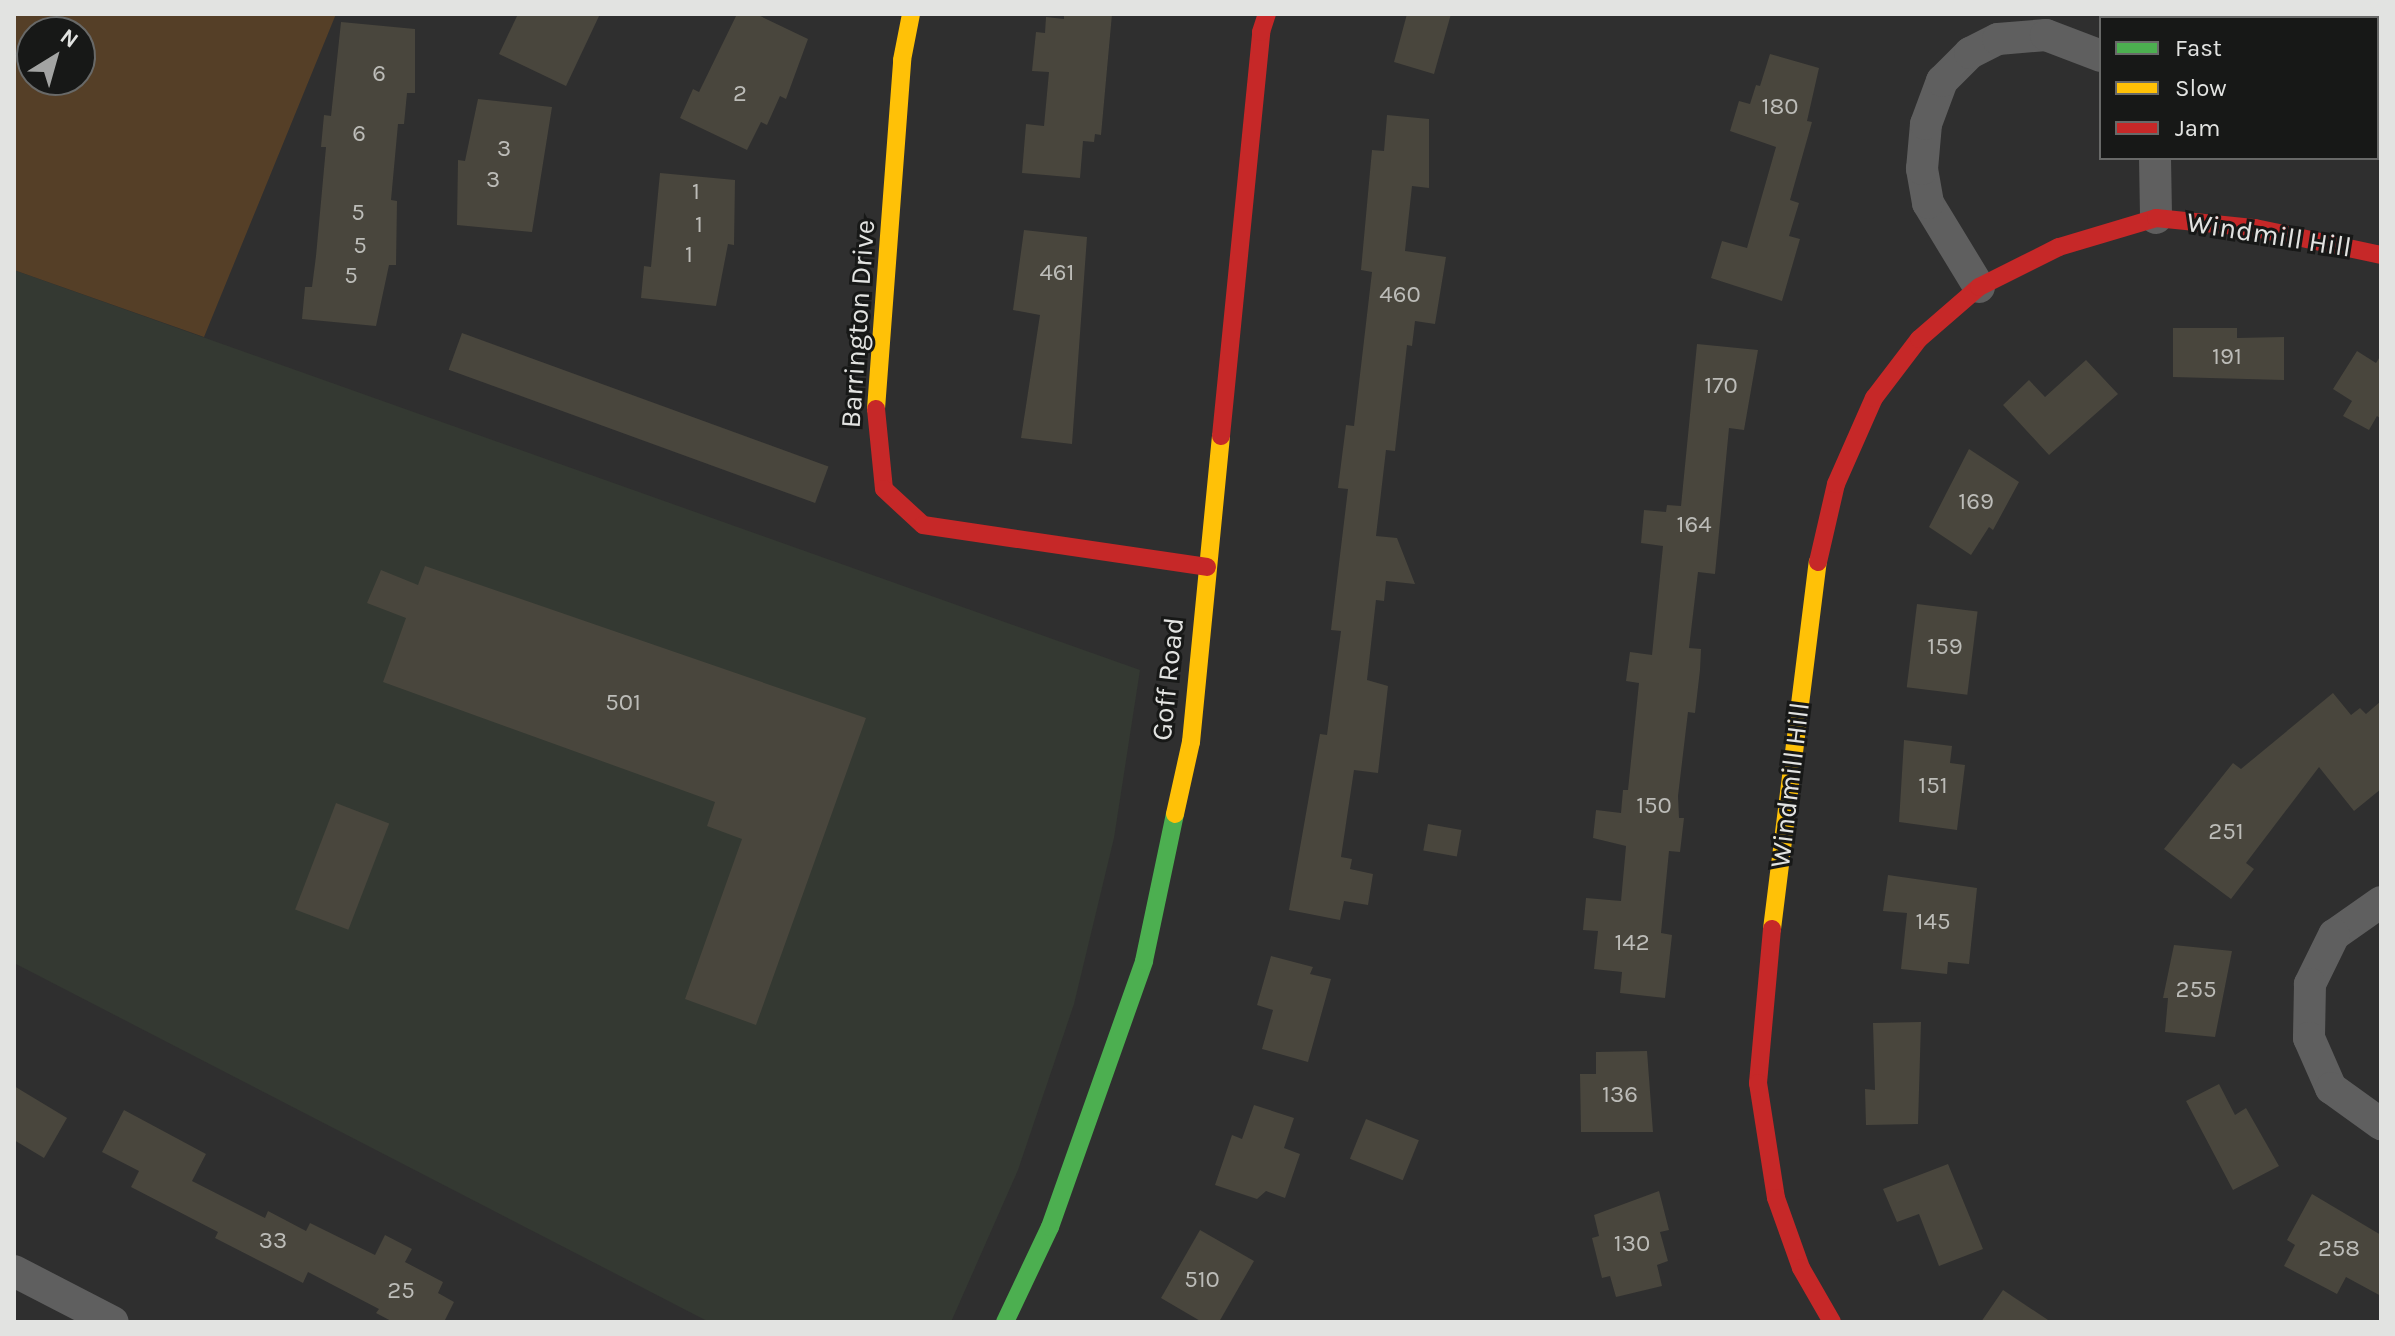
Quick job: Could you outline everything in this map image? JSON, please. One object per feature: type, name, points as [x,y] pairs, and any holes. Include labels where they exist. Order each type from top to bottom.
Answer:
[{"type":"street","name":"Barrington Drive","points":[[911,14],[902,60],[876,409],[884,489],[923,525],[1207,567]]},
{"type":"street","name":"Goff Road","points":[[1005,1322],[1050,1227],[1144,961],[1191,742],[1261,32],[1267,14]]},
{"type":"street","points":[[1979,287],[1928,203],[1922,169],[1926,124],[1942,81],[1970,53],[1998,39],[2046,35],[2099,55]]},
{"type":"street","name":"Windmill Hill","points":[[2155,160],[2156,218]]},
{"type":"street","name":"Windmill Hill","points":[[1832,1322],[1801,1268],[1776,1198],[1758,1083],[1814,579],[1836,484],[1874,398],[1919,339],[1979,287],[2059,247],[2156,218],[2255,228],[2381,255]]},
{"type":"street","points":[[2381,902],[2334,935],[2310,984],[2309,1038],[2331,1088],[2381,1124]]},
{"type":"street","points":[[14,1271],[113,1322]]},
{"type":"shaded area","points":[[14,14],[336,14],[204,337],[14,270]]},
{"type":"shaded area","points":[[14,270],[1140,670],[1114,838],[1074,1004],[1018,1170],[951,1322],[709,1322],[14,963]]},
{"type":"building","points":[[518,14],[600,14],[566,86],[499,54]]},
{"type":"building","points":[[737,14],[756,14],[808,39],[786,99],[780,96],[767,125],[761,122],[747,150],[680,118],[693,89],[699,92]]},
{"type":"building","points":[[1064,14],[1112,14],[1101,135],[1095,134],[1094,142],[1083,141],[1080,178],[1022,173],[1026,124],[1044,126],[1049,72],[1032,71],[1036,32],[1045,33],[1046,17],[1064,19]]},
{"type":"building","points":[[1407,14],[1451,14],[1434,74],[1394,62]]},
{"type":"building","points":[[341,22],[415,29],[415,93],[407,93],[404,124],[398,124],[391,200],[397,201],[396,265],[389,265],[376,326],[302,319],[305,287],[312,287],[326,147],[321,147],[324,115],[331,116]]},
{"type":"building","points":[[1770,54],[1819,68],[1807,121],[1812,122],[1790,200],[1799,203],[1789,236],[1800,239],[1782,301],[1711,278],[1722,241],[1747,248],[1776,147],[1730,131],[1739,101],[1750,104],[1756,85],[1760,86]]},
{"type":"building","points":[[478,99],[552,107],[532,232],[457,225],[458,160],[465,161]]},
{"type":"building","points":[[1387,115],[1429,119],[1429,188],[1412,186],[1405,251],[1446,257],[1435,324],[1415,321],[1412,346],[1407,345],[1395,451],[1386,450],[1376,536],[1397,538],[1415,584],[1386,581],[1384,601],[1376,600],[1367,680],[1388,686],[1378,773],[1354,770],[1341,857],[1352,859],[1350,869],[1373,874],[1368,905],[1344,901],[1340,920],[1289,910],[1320,734],[1327,735],[1341,631],[1331,630],[1348,489],[1338,488],[1346,425],[1354,426],[1372,272],[1361,270],[1372,150],[1384,151]]},
{"type":"building","points":[[660,173],[735,180],[734,245],[728,244],[716,306],[641,298],[644,266],[651,267]]},
{"type":"building","points":[[1024,230],[1087,237],[1072,444],[1021,438],[1040,315],[1013,310]]},
{"type":"building","points":[[2173,328],[2237,328],[2237,338],[2284,337],[2284,380],[2173,377]]},
{"type":"building","points":[[462,333],[828,466],[815,503],[449,370]]},
{"type":"building","points":[[1697,344],[1758,350],[1744,430],[1729,428],[1715,574],[1698,572],[1689,648],[1701,649],[1700,670],[1695,713],[1688,712],[1678,796],[1679,818],[1684,818],[1680,852],[1669,851],[1661,933],[1672,935],[1665,998],[1620,993],[1622,972],[1594,969],[1598,931],[1583,930],[1586,898],[1621,901],[1626,846],[1593,838],[1596,810],[1621,813],[1623,790],[1628,790],[1639,683],[1626,681],[1630,652],[1652,655],[1663,546],[1641,543],[1644,510],[1666,512],[1667,505],[1681,506]]},
{"type":"building","points":[[2357,351],[2376,363],[2381,355],[2381,419],[2377,416],[2369,430],[2343,416],[2352,401],[2333,389]]},
{"type":"building","points":[[2086,360],[2118,394],[2049,455],[2003,405],[2029,380],[2045,397]]},
{"type":"building","points":[[1969,449],[2019,482],[1993,530],[1989,527],[1971,555],[1929,527]]},
{"type":"building","points":[[425,566],[866,718],[756,1025],[685,999],[742,839],[707,826],[715,802],[383,682],[406,618],[367,603],[381,570],[418,585]]},
{"type":"building","points":[[1917,604],[1978,611],[1967,695],[1907,687]]},
{"type":"building","points":[[2333,693],[2351,715],[2360,708],[2366,714],[2381,701],[2381,789],[2354,811],[2319,767],[2246,863],[2254,869],[2231,899],[2164,849],[2233,763],[2241,769]]},
{"type":"building","points":[[1904,740],[1952,746],[1950,763],[1965,765],[1957,830],[1899,822]]},
{"type":"building","points":[[336,803],[389,823],[348,930],[295,909]]},
{"type":"building","points":[[1428,824],[1461,830],[1457,856],[1423,851]]},
{"type":"building","points":[[1888,875],[1977,888],[1969,964],[1948,962],[1947,974],[1901,969],[1907,913],[1883,911]]},
{"type":"building","points":[[2174,945],[2232,951],[2215,1037],[2165,1032],[2168,998],[2163,998]]},
{"type":"building","points":[[1271,956],[1313,967],[1310,974],[1331,979],[1308,1062],[1262,1049],[1273,1010],[1257,1005]]},
{"type":"building","points":[[1921,1022],[1918,1124],[1866,1125],[1865,1089],[1875,1090],[1873,1023]]},
{"type":"building","points":[[1647,1051],[1653,1132],[1581,1132],[1580,1074],[1596,1074],[1596,1052]]},
{"type":"building","points":[[2219,1084],[2235,1115],[2246,1108],[2279,1166],[2233,1190],[2186,1101]]},
{"type":"building","points":[[14,1086],[67,1118],[44,1158],[14,1140]]},
{"type":"building","points":[[1254,1105],[1294,1118],[1284,1148],[1300,1154],[1285,1198],[1266,1191],[1257,1199],[1215,1185],[1232,1135],[1242,1139]]},
{"type":"building","points":[[124,1110],[206,1154],[192,1181],[265,1218],[268,1211],[306,1231],[310,1223],[375,1255],[385,1235],[412,1249],[405,1262],[443,1282],[438,1293],[454,1302],[444,1322],[393,1322],[376,1313],[379,1309],[308,1272],[303,1283],[215,1238],[218,1232],[131,1187],[139,1171],[102,1152]]},
{"type":"building","points":[[1366,1119],[1419,1140],[1403,1180],[1350,1159]]},
{"type":"building","points":[[1948,1164],[1983,1249],[1939,1266],[1919,1214],[1897,1222],[1883,1189]]},
{"type":"building","points":[[1659,1191],[1669,1230],[1660,1232],[1668,1261],[1657,1265],[1662,1286],[1616,1297],[1610,1276],[1602,1278],[1592,1238],[1599,1236],[1594,1215]]},
{"type":"building","points":[[2312,1194],[2381,1235],[2381,1296],[2346,1277],[2337,1294],[2284,1266],[2295,1245],[2287,1240]]},
{"type":"building","points":[[1200,1230],[1254,1261],[1219,1322],[1202,1322],[1161,1298]]},
{"type":"building","points":[[2003,1290],[2051,1322],[1981,1322]]},
{"type":"traffic: fast","points":[[1005,1322],[1050,1227],[1144,961],[1175,814]]},
{"type":"traffic: slow","points":[[876,409],[902,60],[911,14]]},
{"type":"traffic: slow","points":[[1175,814],[1191,742],[1221,436]]},
{"type":"traffic: slow","points":[[1772,929],[1818,562]]},
{"type":"traffic: jam","points":[[1221,436],[1261,32],[1267,14]]},
{"type":"traffic: jam","points":[[1818,562],[1836,484],[1874,398],[1919,339],[1979,287],[2059,247],[2156,218],[2255,228],[2381,255]]},
{"type":"traffic: jam","points":[[876,409],[884,489],[923,525],[1207,567]]},
{"type":"traffic: jam","points":[[1772,929],[1758,1083],[1776,1198],[1801,1268],[1832,1322]]}]
